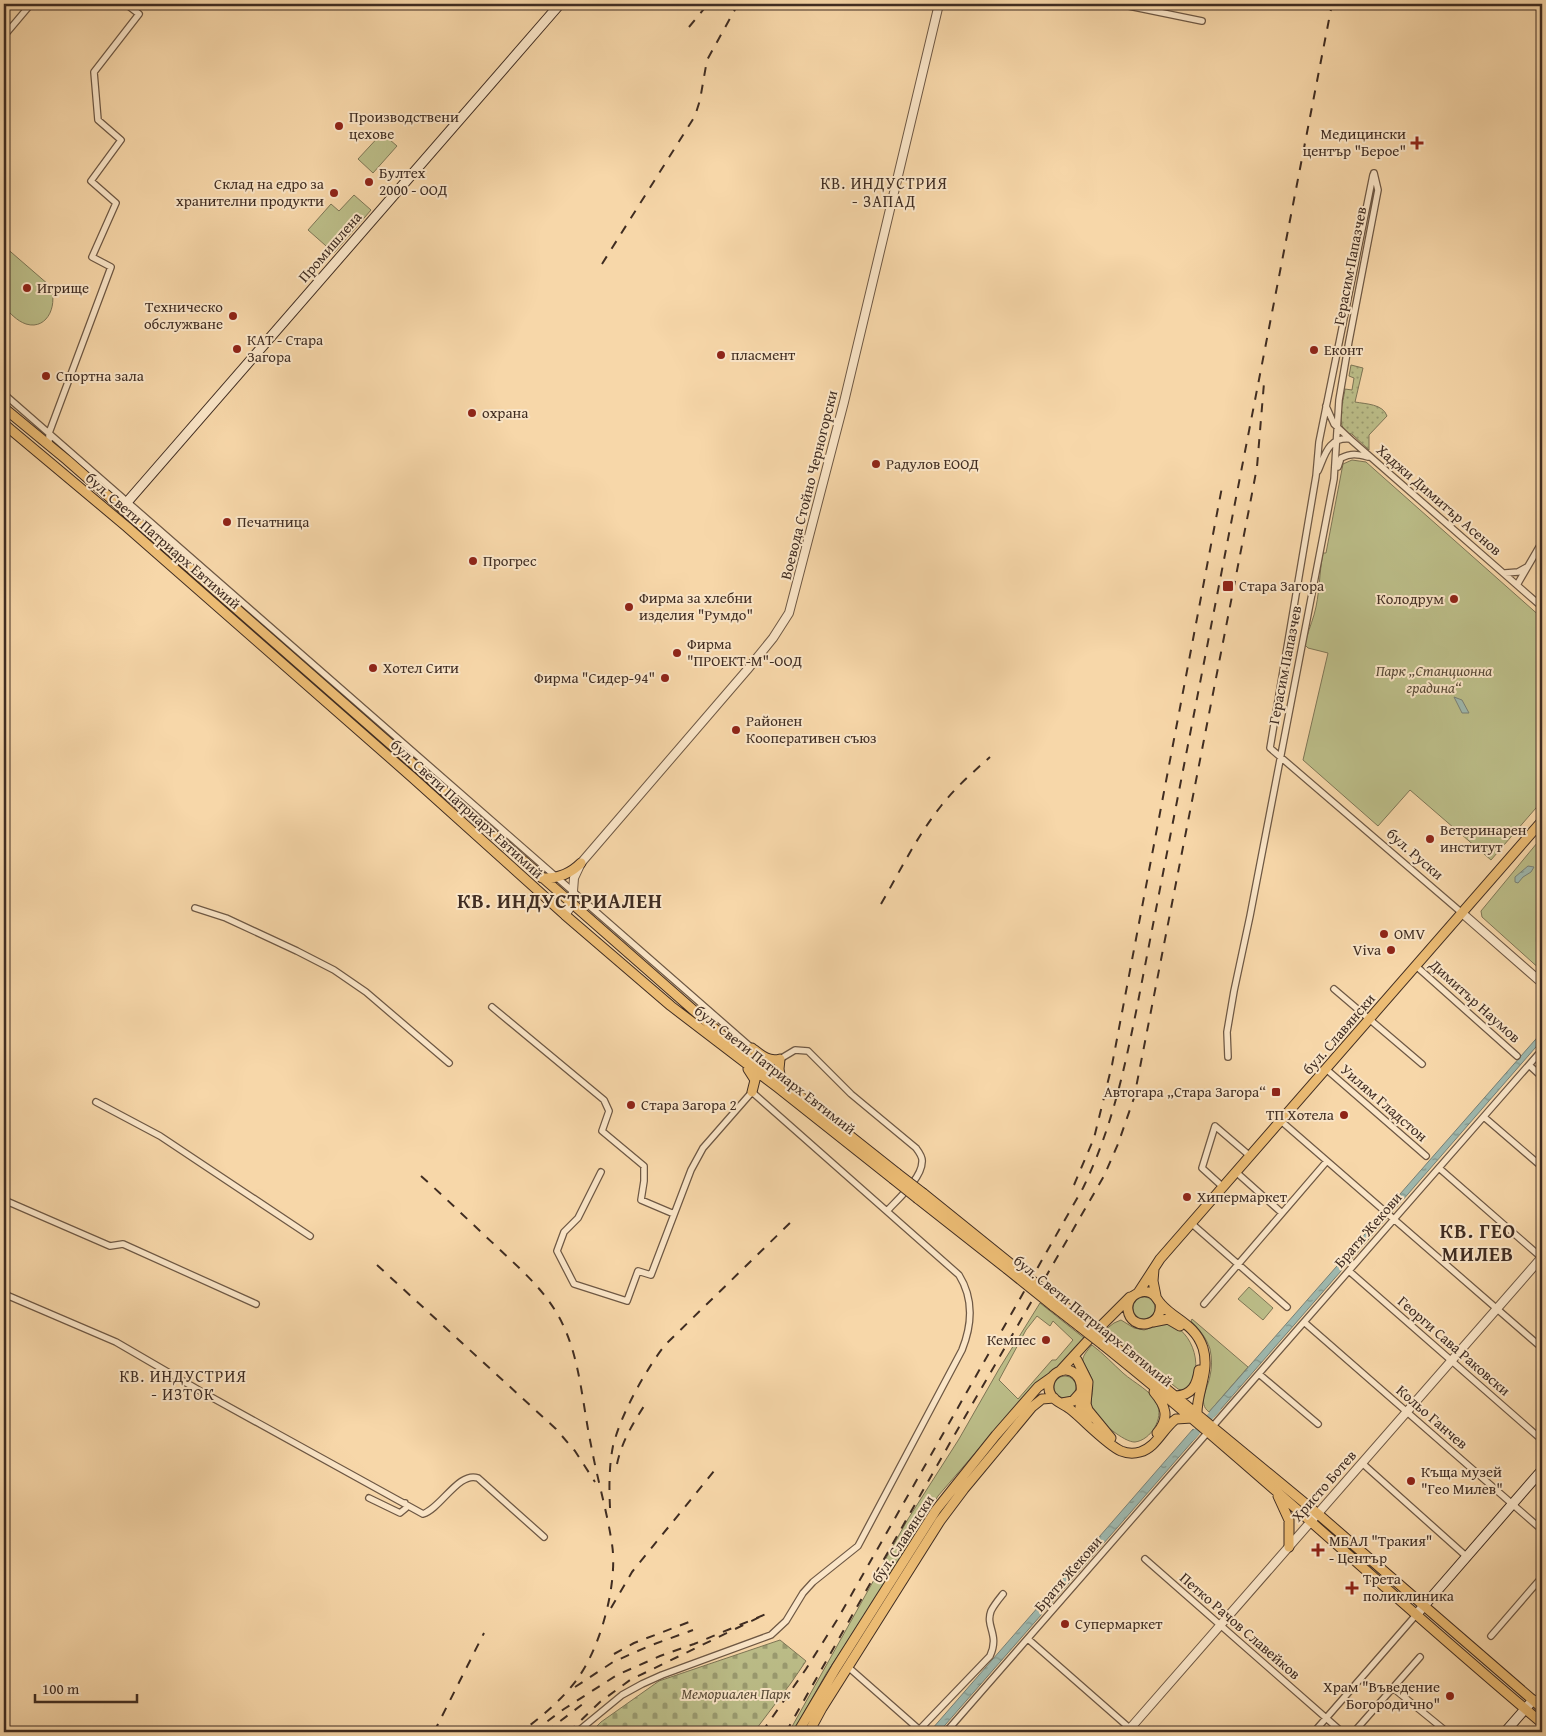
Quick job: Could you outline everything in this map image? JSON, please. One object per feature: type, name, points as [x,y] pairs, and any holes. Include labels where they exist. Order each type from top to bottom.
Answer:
[{"type":"main road","name":"Промишлена","points":[[125,505],[560,4]]},
{"type":"main road","name":"бул. Свети Патриарх Евтимий","points":[[4,408],[49,446],[125,505],[572,905],[740,1051],[1082,1325],[1176,1396],[1196,1417]]},
{"type":"main road","name":"бул. Свети Патриарх Евтимий","points":[[6,429],[127,527],[413,778],[565,915],[671,1006],[742,1061],[779,1084]]},
{"type":"main road","points":[[98,502],[125,505],[127,527]]},
{"type":"main road","name":"бул. Славянски","points":[[809,1732],[845,1664],[926,1525],[950,1492],[1035,1390],[1056,1374],[1127,1300],[1136,1294],[1156,1264],[1191,1223],[1542,821]]},
{"type":"main road","points":[[542,878],[556,877],[574,870],[581,863]]},
{"type":"main road","points":[[752,1048],[768,1059],[780,1058],[779,1084],[761,1086],[752,1092]]},
{"type":"main road","points":[[742,1061],[755,1080],[752,1092]]},
{"type":"main road","points":[[1153,1322],[1160,1314],[1153,1281],[1156,1264]]},
{"type":"main road","points":[[1142,1376],[1164,1404],[1165,1414],[1163,1424],[1150,1441],[1132,1448],[1123,1446],[1113,1440],[1082,1412],[1080,1404],[1082,1386],[1079,1378],[1071,1371],[1056,1374],[1049,1387],[1058,1400],[1114,1447],[1129,1453],[1141,1452],[1150,1447],[1176,1419],[1196,1417],[1198,1396],[1205,1371],[1203,1350],[1193,1331],[1183,1320],[1148,1292],[1136,1294],[1128,1305],[1130,1316],[1134,1321],[1140,1324],[1163,1319],[1176,1322],[1188,1334],[1197,1350],[1200,1368],[1196,1384],[1191,1392],[1176,1396]]},
{"type":"main road","points":[[1107,1320],[1119,1316],[1130,1316]]},
{"type":"main road","name":"бул. Свети Патриарх Евтимий","points":[[1105,1342],[1142,1376],[1318,1514],[1538,1704]]},
{"type":"main road","name":"бул. Славянски","points":[[1079,1378],[1077,1360],[1080,1350]]},
{"type":"main road","points":[[1077,1360],[1088,1382],[1089,1388],[1086,1404],[1088,1410],[1113,1440]]},
{"type":"main road","points":[[1058,1400],[1073,1401],[1081,1392]]},
{"type":"main road","name":"бул. Славянски","points":[[798,1732],[929,1536],[964,1489],[1034,1404],[1042,1399],[1058,1400]]},
{"type":"main road","name":"бул. Свети Патриарх Евтимий","points":[[1208,1427],[1275,1491],[1542,1723]]},
{"type":"main road","points":[[1416,1615],[1542,1470]]},
{"type":"main road","points":[[1275,1491],[1289,1520],[1289,1547]]},
{"type":"main road","points":[[1505,1732],[1527,1711],[1538,1704]]},
{"type":"main road","points":[[1512,1732],[1527,1711]]},
{"type":"street","points":[[4,36],[31,4]]},
{"type":"street","points":[[49,446],[49,433],[111,267],[92,257],[116,203],[91,181],[121,140],[98,120],[94,72],[139,14],[126,4]]},
{"type":"street","name":"Воевода Стойно Черногорски","points":[[572,905],[574,878],[581,863],[747,670],[773,638],[789,613],[842,411],[939,4]]},
{"type":"street","points":[[1119,4],[1202,21]]},
{"type":"street","name":"Герасим Папазчев","points":[[1228,1058],[1227,1032],[1234,991],[1334,478],[1340,400],[1349,341],[1378,190],[1374,173],[1319,442],[1316,476],[1270,748]]},
{"type":"street","points":[[1339,341],[1349,341]]},
{"type":"street","points":[[4,394],[49,433],[125,505],[752,1048],[779,1084]]},
{"type":"street","name":"Хаджи Димитър Асенов","points":[[1326,406],[1338,428],[1542,607]]},
{"type":"street","points":[[1316,476],[1330,446],[1337,440],[1350,439]]},
{"type":"street","points":[[1334,478],[1341,458],[1350,454],[1372,458]]},
{"type":"street","points":[[1517,585],[1542,543]]},
{"type":"street","points":[[1503,572],[1514,573],[1528,566]]},
{"type":"street","name":"бул. Руски","points":[[1270,748],[1542,982]]},
{"type":"street","points":[[565,915],[572,905]]},
{"type":"street","points":[[195,908],[235,922],[334,970],[366,992],[449,1063]]},
{"type":"street","name":"Димитър Наумов","points":[[1416,966],[1517,1056]]},
{"type":"street","points":[[1334,989],[1422,1064]]},
{"type":"street","points":[[492,1007],[604,1100],[609,1111],[602,1131],[644,1166],[641,1200],[674,1214]]},
{"type":"street","points":[[780,1058],[795,1050],[808,1051],[851,1094],[916,1148],[922,1162],[916,1178],[887,1211]]},
{"type":"street","name":"Братя Жекови","points":[[946,1732],[1028,1639],[1208,1427],[1259,1374],[1349,1271],[1392,1218],[1439,1168],[1542,1050]]},
{"type":"street","points":[[1529,1065],[1542,1077]]},
{"type":"street","name":"Уилям Гладстон","points":[[1326,1069],[1426,1156]]},
{"type":"street","points":[[578,1732],[622,1695],[642,1684],[771,1635],[786,1621],[803,1593],[813,1582],[858,1546],[962,1350],[970,1326],[969,1302],[959,1275],[752,1092],[703,1148],[692,1170],[651,1275],[638,1271],[627,1301],[574,1284],[557,1250],[564,1232],[578,1218],[601,1172]]},
{"type":"street","points":[[96,1102],[160,1136],[310,1236]]},
{"type":"street","points":[[1484,1117],[1542,1167]]},
{"type":"street","points":[[1281,1121],[1542,1348]]},
{"type":"street","points":[[1223,1187],[1202,1168],[1215,1126],[1250,1156]]},
{"type":"street","points":[[1204,1304],[1327,1161]]},
{"type":"street","points":[[1439,1168],[1542,1258]]},
{"type":"street","points":[[1236,1172],[1282,1213]]},
{"type":"street","points":[[4,1200],[110,1246],[123,1244],[256,1304]]},
{"type":"street","points":[[1191,1223],[1287,1307]]},
{"type":"street","name":"Христо Ботев","points":[[1131,1731],[1220,1626],[1542,1258]]},
{"type":"street","name":"Георги Сава Раковски","points":[[1349,1271],[1542,1440]]},
{"type":"street","points":[[4,1294],[116,1342],[202,1392],[423,1514],[427,1513],[465,1478],[472,1476],[478,1478],[544,1537]]},
{"type":"street","name":"Кольо Ганчев","points":[[1304,1322],[1542,1530]]},
{"type":"street","points":[[1259,1374],[1318,1424]]},
{"type":"street","points":[[1362,1464],[1467,1557]]},
{"type":"street","points":[[369,1498],[400,1513],[406,1508],[405,1503]]},
{"type":"street","name":"Петко Рачов Славейков","points":[[1145,1559],[1342,1732]]},
{"type":"street","points":[[1491,1636],[1542,1577]]},
{"type":"street","points":[[845,1664],[920,1731],[990,1656],[994,1646],[994,1636],[990,1623],[991,1610],[1003,1594]]},
{"type":"street","points":[[1314,1732],[1416,1615]]},
{"type":"street","points":[[1028,1639],[1131,1731]]},
{"type":"street","points":[[1354,1732],[1420,1657]]},
{"type":"street","points":[[1393,1688],[1447,1732]]},
{"type":"green space","points":[[382,133],[397,146],[373,173],[358,159]]},
{"type":"green space","points":[[354,195],[371,210],[334,253],[308,230],[331,204],[339,211]]},
{"type":"green space","name":"Игрище","points":[[4,246],[49,285],[53,299],[52,306],[50,313],[41,323],[34,325],[23,323],[4,307]]},
{"type":"green space","points":[[1351,365],[1363,368],[1355,402],[1378,407],[1387,416],[1369,435],[1369,450],[1352,434],[1346,433],[1341,423],[1345,389],[1352,390],[1354,378],[1349,376]]},
{"type":"green space","name":"Парк „Станционна градина“","points":[[1352,460],[1366,462],[1542,618],[1542,801],[1491,860],[1410,790],[1378,826],[1303,760],[1328,653],[1308,648],[1305,645],[1316,607],[1323,553],[1326,553],[1343,464]]},
{"type":"green space","points":[[1542,837],[1542,971],[1482,917],[1481,911]]},
{"type":"green space","points":[[1249,1287],[1273,1308],[1263,1320],[1238,1299]]},
{"type":"green space","points":[[1144,1297],[1152,1300],[1155,1308],[1152,1316],[1144,1319],[1136,1316],[1133,1308],[1136,1300]]},
{"type":"green space","points":[[1040,1303],[1084,1338],[1070,1356],[988,1438],[938,1496],[875,1601],[827,1672],[793,1732],[789,1732],[908,1519],[959,1439]],"holes":[[[1037,1316],[1050,1326],[1053,1321],[1073,1340],[1056,1360],[1052,1360],[1018,1399],[999,1380],[1026,1330]]]},
{"type":"green space","points":[[1192,1319],[1248,1367],[1209,1412],[1204,1404],[1204,1395],[1211,1373],[1211,1352],[1199,1330],[1191,1321]]},
{"type":"green space","points":[[1121,1320],[1134,1328],[1144,1330],[1166,1323],[1184,1333],[1194,1352],[1196,1363],[1195,1374],[1191,1383],[1184,1391],[1178,1389],[1105,1330]]},
{"type":"green space","points":[[1092,1345],[1155,1399],[1159,1416],[1155,1428],[1141,1440],[1130,1441],[1118,1435],[1100,1420],[1093,1411],[1091,1403],[1092,1381],[1083,1363],[1084,1356]]},
{"type":"green space","points":[[1065,1376],[1073,1379],[1076,1387],[1073,1395],[1065,1398],[1057,1395],[1054,1387],[1057,1379]]},
{"type":"green space","name":"Мемориален Парк","points":[[780,1640],[806,1661],[754,1732],[591,1732],[601,1722],[659,1681]]},
{"type":"water","points":[[1454,697],[1462,700],[1469,713],[1462,713]]},
{"type":"water","points":[[1528,866],[1534,867],[1531,872],[1518,883],[1515,882],[1515,877]]},
{"type":"water","points":[[1542,924],[1542,956],[1536,940]]},
{"type":"water","points":[[1542,1032],[1542,1040],[1214,1417],[1209,1412]]},
{"type":"water","points":[[1193,1429],[1199,1434],[939,1732],[932,1729]]},
{"type":"waterway","points":[[1191,1438],[1217,1409]]},
{"type":"railway","points":[[689,27],[708,4]]},
{"type":"railway","points":[[602,264],[695,116],[700,100],[707,60],[738,4]]},
{"type":"railway","points":[[762,1732],[806,1669],[837,1620],[1083,1188],[1102,1143],[1122,1077],[1137,1007],[1332,4]]},
{"type":"railway","points":[[786,1732],[1104,1176],[1118,1144],[1134,1098],[1250,504],[1257,467],[1264,383]]},
{"type":"railway","points":[[1074,1185],[1094,1138],[1112,1065],[1222,487]]},
{"type":"railway","points":[[881,904],[932,817],[946,799],[990,757]]},
{"type":"railway","points":[[421,1176],[530,1279],[546,1297],[559,1317],[572,1347],[580,1379],[593,1457],[610,1532],[613,1560],[610,1595],[606,1614],[594,1649],[578,1678],[566,1693],[521,1732]]},
{"type":"railway","points":[[610,1508],[613,1446],[634,1393],[650,1367],[665,1345],[793,1220]]},
{"type":"railway","points":[[377,1265],[556,1429],[575,1451],[595,1482]]},
{"type":"railway","points":[[617,1464],[626,1438],[648,1400]]},
{"type":"railway","points":[[611,1608],[632,1572],[714,1471]]},
{"type":"railway","points":[[533,1732],[564,1709],[617,1675],[766,1614],[630,1680],[600,1702],[569,1732]]},
{"type":"railway","points":[[614,1654],[634,1643],[689,1622]]},
{"type":"railway","points":[[575,1687],[613,1662],[693,1630]]},
{"type":"railway","points":[[434,1732],[484,1633]]},
{"type":"railway","points":[[546,1732],[584,1703]]},
{"type":"place","name":"Производствени цехове","points":[[339,126]]},
{"type":"place","name":"Медицински център \"Берое\"","points":[[1417,143]]},
{"type":"place","name":"Бултех 2000 - ООД","points":[[369,182]]},
{"type":"place","name":"Склад на едро за хранителни продукти","points":[[334,193]]},
{"type":"place","name":"Игрище","points":[[27,288]]},
{"type":"place","name":"Техническо обслужване","points":[[233,316]]},
{"type":"place","name":"КАТ - Стара Загора","points":[[237,349]]},
{"type":"place","name":"Еконт","points":[[1314,350]]},
{"type":"place","name":"пласмент","points":[[721,355]]},
{"type":"place","name":"Спортна зала","points":[[46,376]]},
{"type":"place","name":"охрана","points":[[472,413]]},
{"type":"place","name":"Радулов ЕООД","points":[[876,464]]},
{"type":"place","name":"Печатница","points":[[227,522]]},
{"type":"place","name":"Прогрес","points":[[473,561]]},
{"type":"place","name":"Стара Загора","points":[[1228,586]]},
{"type":"place","name":"Колодрум","points":[[1454,599]]},
{"type":"place","name":"Фирма за хлебни изделия \"Румдо\"","points":[[629,607]]},
{"type":"place","name":"Фирма \"ПРОЕКТ-М\"-ООД","points":[[677,653]]},
{"type":"place","name":"Хотел Сити","points":[[373,668]]},
{"type":"place","name":"Фирма \"Сидер-94\"","points":[[665,678]]},
{"type":"place","name":"Районен Кооперативен съюз","points":[[736,730]]},
{"type":"place","name":"Ветеринарен институт","points":[[1430,839]]},
{"type":"place","name":"OMV","points":[[1384,934]]},
{"type":"place","name":"Viva","points":[[1391,950]]},
{"type":"place","name":"Автогара „Стара Загора“","points":[[1276,1092]]},
{"type":"place","name":"Стара Загора 2","points":[[631,1105]]},
{"type":"place","name":"ТП Хотела","points":[[1344,1115]]},
{"type":"place","name":"Хипермаркет","points":[[1187,1197]]},
{"type":"place","name":"Кемпес","points":[[1046,1340]]},
{"type":"place","name":"Къща музей \"Гео Милев\"","points":[[1411,1481]]},
{"type":"place","name":"МБАЛ \"Тракия\" - Център","points":[[1318,1550]]},
{"type":"place","name":"Трета поликлиника","points":[[1352,1588]]},
{"type":"place","name":"Супермаркет","points":[[1065,1624]]},
{"type":"place","name":"Храм \"Въведение Богородично\"","points":[[1450,1696]]},
{"type":"district","name":"КВ. ИНДУСТРИЯ - ЗАПАД","points":[[884,192]]},
{"type":"district","name":"КВ. ИНДУСТРИАЛЕН","points":[[560,901]]},
{"type":"district","name":"КВ. ГЕО МИЛЕВ","points":[[1478,1242]]},
{"type":"district","name":"КВ. ИНДУСТРИЯ - ИЗТОК","points":[[183,1385]]}]
